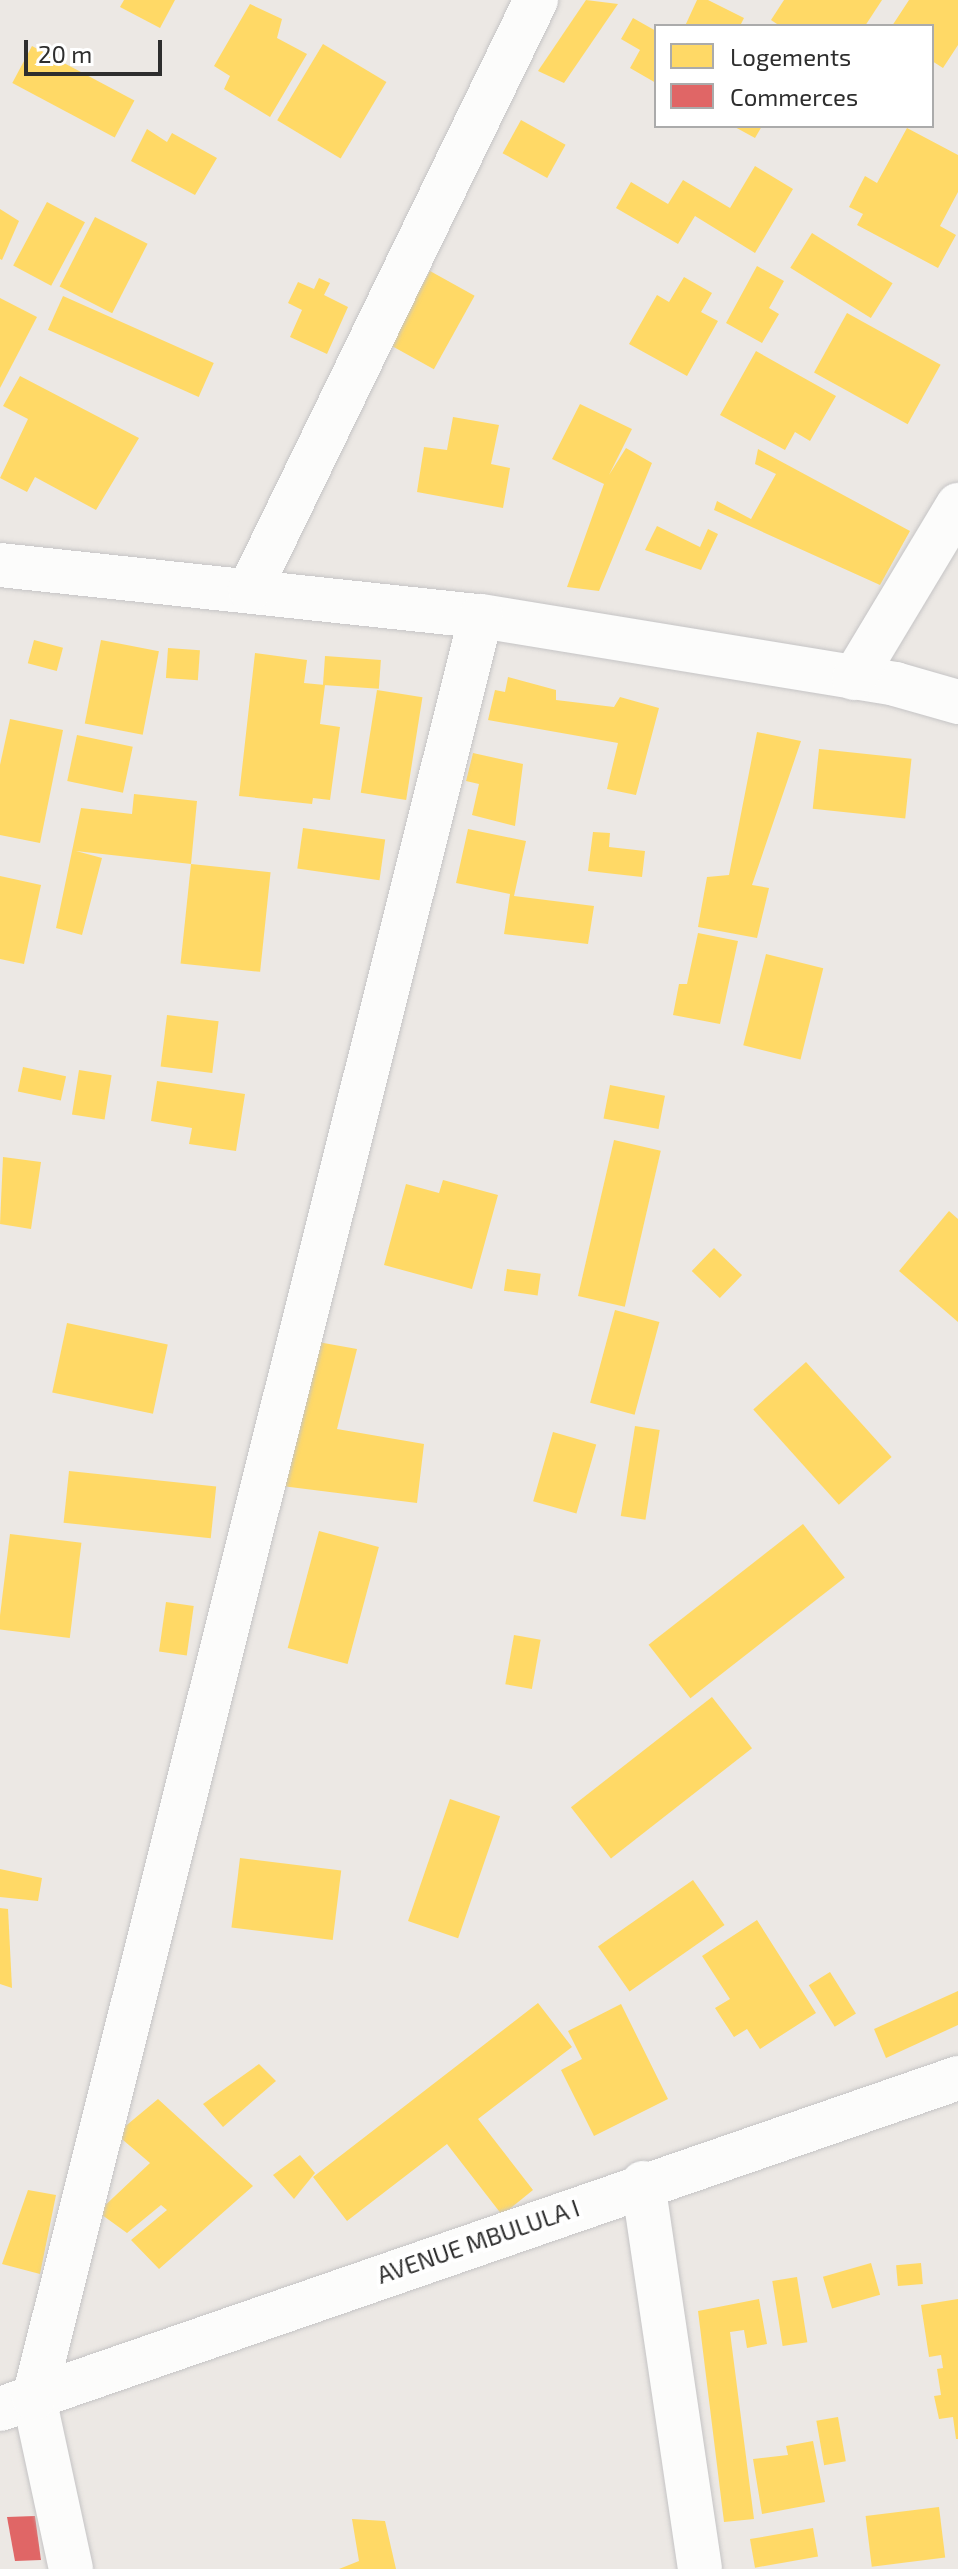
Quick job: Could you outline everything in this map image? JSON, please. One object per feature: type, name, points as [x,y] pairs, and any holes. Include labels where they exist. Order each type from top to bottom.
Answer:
[{"type":"street","points":[[250,589],[536,0]]},
{"type":"street","points":[[854,678],[958,505]]},
{"type":"street","points":[[0,565],[250,589],[481,616],[854,678],[958,702]]},
{"type":"street","points":[[71,2569],[17,2404],[481,616]]},
{"type":"street","name":"AVENUE MBULULA I","points":[[17,2404],[643,2183],[958,2078]]},
{"type":"street","points":[[643,2183],[700,2569]]},
{"type":"building: Logements","points":[[124,0],[175,0],[160,28],[120,7]]},
{"type":"building: Logements","points":[[586,0],[618,4],[564,83],[538,71]]},
{"type":"building: Logements","points":[[697,0],[708,0],[744,18],[741,24],[686,24]]},
{"type":"building: Logements","points":[[784,0],[882,0],[866,24],[777,24],[771,20]]},
{"type":"building: Logements","points":[[909,0],[958,0],[958,45],[943,68],[934,62],[934,24],[893,24]]},
{"type":"building: Logements","points":[[250,4],[282,19],[277,38],[307,54],[270,117],[224,89],[230,76],[214,66]]},
{"type":"building: Logements","points":[[633,18],[654,30],[654,82],[630,68],[640,50],[621,39]]},
{"type":"building: Logements","points":[[323,44],[386,82],[341,158],[277,120]]},
{"type":"building: Logements","points":[[32,46],[134,100],[115,138],[12,83]]},
{"type":"building: Logements","points":[[521,120],[566,145],[547,178],[503,153]]},
{"type":"building: Logements","points":[[737,128],[761,128],[755,138]]},
{"type":"building: Logements","points":[[907,128],[958,155],[958,192],[940,226],[956,235],[938,268],[857,225],[863,214],[849,207],[865,176],[877,183]]},
{"type":"building: Logements","points":[[147,129],[167,142],[172,133],[217,158],[195,195],[131,161]]},
{"type":"building: Logements","points":[[755,166],[793,189],[755,253],[695,216],[678,244],[616,208],[631,182],[668,204],[683,180],[730,208]]},
{"type":"building: Logements","points":[[47,202],[85,222],[51,286],[13,266]]},
{"type":"building: Logements","points":[[0,209],[19,221],[2,260],[0,259]]},
{"type":"building: Logements","points":[[95,217],[148,244],[112,313],[60,286]]},
{"type":"building: Logements","points":[[812,233],[893,283],[871,318],[790,268]]},
{"type":"building: Logements","points":[[757,266],[784,281],[769,308],[779,314],[762,343],[726,323]]},
{"type":"building: Logements","points":[[430,271],[475,296],[434,369],[389,344]]},
{"type":"building: Logements","points":[[684,277],[712,293],[701,312],[718,321],[687,376],[629,344],[657,295],[669,302]]},
{"type":"building: Logements","points":[[319,278],[330,283],[324,295],[348,307],[327,354],[290,337],[302,310],[288,303],[298,282],[314,289]]},
{"type":"building: Logements","points":[[63,296],[214,363],[199,397],[48,330]]},
{"type":"building: Logements","points":[[0,298],[37,317],[0,388]]},
{"type":"building: Logements","points":[[847,313],[941,365],[908,424],[814,372]]},
{"type":"building: Logements","points":[[756,351],[836,396],[810,441],[795,432],[785,450],[720,415]]},
{"type":"building: Logements","points":[[20,376],[139,438],[96,510],[35,477],[27,492],[0,478],[28,419],[3,406]]},
{"type":"building: Logements","points":[[580,404],[632,429],[609,475],[626,448],[652,463],[599,591],[567,587],[604,484],[552,459]]},
{"type":"building: Logements","points":[[453,417],[499,425],[491,464],[510,468],[503,508],[417,492],[424,447],[447,450]]},
{"type":"building: Logements","points":[[758,449],[910,531],[880,585],[714,510],[717,501],[751,519],[776,474],[755,464]]},
{"type":"building: Logements","points":[[657,526],[700,547],[708,529],[718,534],[701,570],[645,550]]},
{"type":"building: Logements","points":[[34,640],[63,648],[57,671],[28,663]]},
{"type":"building: Logements","points":[[101,640],[159,651],[143,735],[85,723]]},
{"type":"building: Logements","points":[[168,648],[200,650],[198,680],[166,678]]},
{"type":"building: Logements","points":[[255,653],[307,660],[304,683],[325,685],[320,724],[340,727],[330,800],[313,798],[312,804],[239,796]]},
{"type":"building: Logements","points":[[325,656],[381,660],[379,689],[323,685]]},
{"type":"building: Logements","points":[[508,677],[556,690],[556,700],[614,707],[620,697],[659,708],[636,795],[607,789],[618,743],[488,720],[495,690],[505,692]]},
{"type":"building: Logements","points":[[377,690],[422,697],[406,800],[361,793]]},
{"type":"building: Logements","points":[[10,719],[63,730],[40,843],[0,835],[0,765]]},
{"type":"building: Logements","points":[[757,732],[801,741],[752,885],[769,888],[757,938],[698,927],[707,877],[729,875]]},
{"type":"building: Logements","points":[[77,735],[133,747],[123,793],[67,781]]},
{"type":"building: Logements","points":[[819,749],[911,759],[905,818],[813,809]]},
{"type":"building: Logements","points":[[473,753],[523,764],[515,826],[472,815],[479,784],[466,781]]},
{"type":"building: Logements","points":[[134,794],[197,801],[191,864],[76,851],[102,858],[82,935],[56,928],[81,808],[132,814]]},
{"type":"building: Logements","points":[[303,828],[385,840],[379,880],[297,869]]},
{"type":"building: Logements","points":[[468,829],[526,841],[514,896],[594,906],[588,944],[504,934],[510,894],[456,883]]},
{"type":"building: Logements","points":[[593,832],[610,833],[609,847],[645,851],[642,877],[588,871]]},
{"type":"building: Logements","points":[[191,864],[271,872],[260,972],[181,963]]},
{"type":"building: Logements","points":[[0,876],[41,885],[24,964],[0,959]]},
{"type":"building: Logements","points":[[698,933],[738,941],[720,1024],[673,1015],[679,984],[687,984]]},
{"type":"building: Logements","points":[[766,954],[823,968],[801,1059],[743,1045]]},
{"type":"building: Logements","points":[[167,1015],[219,1021],[212,1073],[161,1067]]},
{"type":"building: Logements","points":[[23,1067],[66,1076],[61,1101],[18,1091]]},
{"type":"building: Logements","points":[[79,1070],[112,1075],[105,1120],[72,1114]]},
{"type":"building: Logements","points":[[157,1081],[245,1094],[236,1151],[189,1144],[192,1128],[151,1121]]},
{"type":"building: Logements","points":[[610,1085],[665,1096],[658,1129],[604,1118]]},
{"type":"building: Logements","points":[[614,1140],[661,1151],[625,1307],[578,1296]]},
{"type":"building: Logements","points":[[3,1157],[41,1162],[31,1229],[0,1224]]},
{"type":"building: Logements","points":[[443,1180],[498,1195],[472,1289],[384,1265],[406,1184],[439,1193]]},
{"type":"building: Logements","points":[[949,1211],[958,1219],[958,1322],[899,1271]]},
{"type":"building: Logements","points":[[714,1248],[742,1275],[720,1298],[692,1271]]},
{"type":"building: Logements","points":[[507,1269],[541,1274],[538,1296],[504,1291]]},
{"type":"building: Logements","points":[[615,1310],[659,1322],[635,1415],[590,1403]]},
{"type":"building: Logements","points":[[67,1323],[168,1344],[153,1414],[52,1392]]},
{"type":"building: Logements","points":[[318,1342],[357,1349],[337,1429],[424,1444],[417,1503],[282,1486]]},
{"type":"building: Logements","points":[[806,1362],[892,1457],[839,1505],[753,1410]]},
{"type":"building: Logements","points":[[635,1426],[660,1430],[645,1520],[621,1516]]},
{"type":"building: Logements","points":[[553,1432],[596,1444],[576,1514],[533,1501]]},
{"type":"building: Logements","points":[[69,1471],[216,1486],[211,1538],[64,1523]]},
{"type":"building: Logements","points":[[803,1524],[845,1578],[690,1698],[649,1645]]},
{"type":"building: Logements","points":[[319,1531],[379,1547],[348,1664],[288,1648]]},
{"type":"building: Logements","points":[[10,1534],[81,1543],[70,1638],[0,1629]]},
{"type":"building: Logements","points":[[166,1602],[194,1606],[187,1655],[159,1652]]},
{"type":"building: Logements","points":[[514,1635],[541,1640],[532,1689],[505,1684]]},
{"type":"building: Logements","points":[[712,1697],[752,1748],[611,1858],[571,1807]]},
{"type":"building: Logements","points":[[450,1799],[500,1816],[458,1938],[408,1921]]},
{"type":"building: Logements","points":[[240,1858],[341,1870],[333,1940],[231,1927]]},
{"type":"building: Logements","points":[[0,1869],[42,1878],[38,1901],[0,1897]]},
{"type":"building: Logements","points":[[693,1880],[725,1925],[630,1992],[598,1947]]},
{"type":"building: Logements","points":[[0,1908],[8,1909],[12,1988],[0,1984]]},
{"type":"building: Logements","points":[[757,1920],[816,2013],[760,2049],[747,2029],[734,2037],[715,2008],[730,1999],[702,1956]]},
{"type":"building: Logements","points":[[830,1972],[856,2014],[835,2027],[809,1985]]},
{"type":"building: Logements","points":[[958,1991],[958,2025],[886,2058],[874,2029]]},
{"type":"building: Logements","points":[[538,2003],[572,2047],[478,2119],[533,2190],[502,2215],[447,2144],[347,2221],[313,2177]]},
{"type":"building: Logements","points":[[621,2004],[668,2099],[594,2136],[561,2070],[582,2059],[568,2031]]},
{"type":"building: Logements","points":[[259,2064],[276,2081],[223,2127],[203,2104]]},
{"type":"building: Logements","points":[[158,2099],[253,2186],[159,2269],[131,2240],[167,2210],[161,2205],[127,2233],[98,2212],[150,2163],[116,2134]]},
{"type":"building: Logements","points":[[300,2155],[315,2173],[294,2199],[273,2175]]},
{"type":"building: Logements","points":[[28,2190],[56,2195],[40,2274],[2,2264]]},
{"type":"building: Logements","points":[[871,2263],[880,2295],[832,2309],[823,2277]]},
{"type":"building: Logements","points":[[921,2263],[923,2284],[898,2286],[896,2265]]},
{"type":"building: Logements","points":[[797,2277],[807,2342],[783,2346],[772,2281]]},
{"type":"building: Logements","points":[[759,2299],[767,2344],[747,2348],[744,2330],[730,2332],[754,2519],[724,2522],[698,2311]]},
{"type":"building: Logements","points":[[958,2299],[956,2439],[953,2417],[939,2419],[934,2396],[941,2395],[937,2369],[943,2368],[941,2355],[929,2357],[921,2305]]},
{"type":"building: Logements","points":[[838,2417],[846,2461],[824,2465],[816,2421]]},
{"type":"building: Logements","points":[[813,2441],[825,2502],[762,2514],[753,2459],[788,2455],[786,2446]]},
{"type":"building: Logements","points":[[939,2507],[945,2558],[872,2567],[866,2516]]},
{"type":"building: Logements","points":[[352,2519],[385,2521],[396,2569],[339,2569],[359,2561]]},
{"type":"building: Logements","points":[[813,2528],[818,2557],[755,2568],[750,2539]]},
{"type":"building: Commerces","points":[[35,2516],[41,2560],[15,2561],[7,2517]]}]
